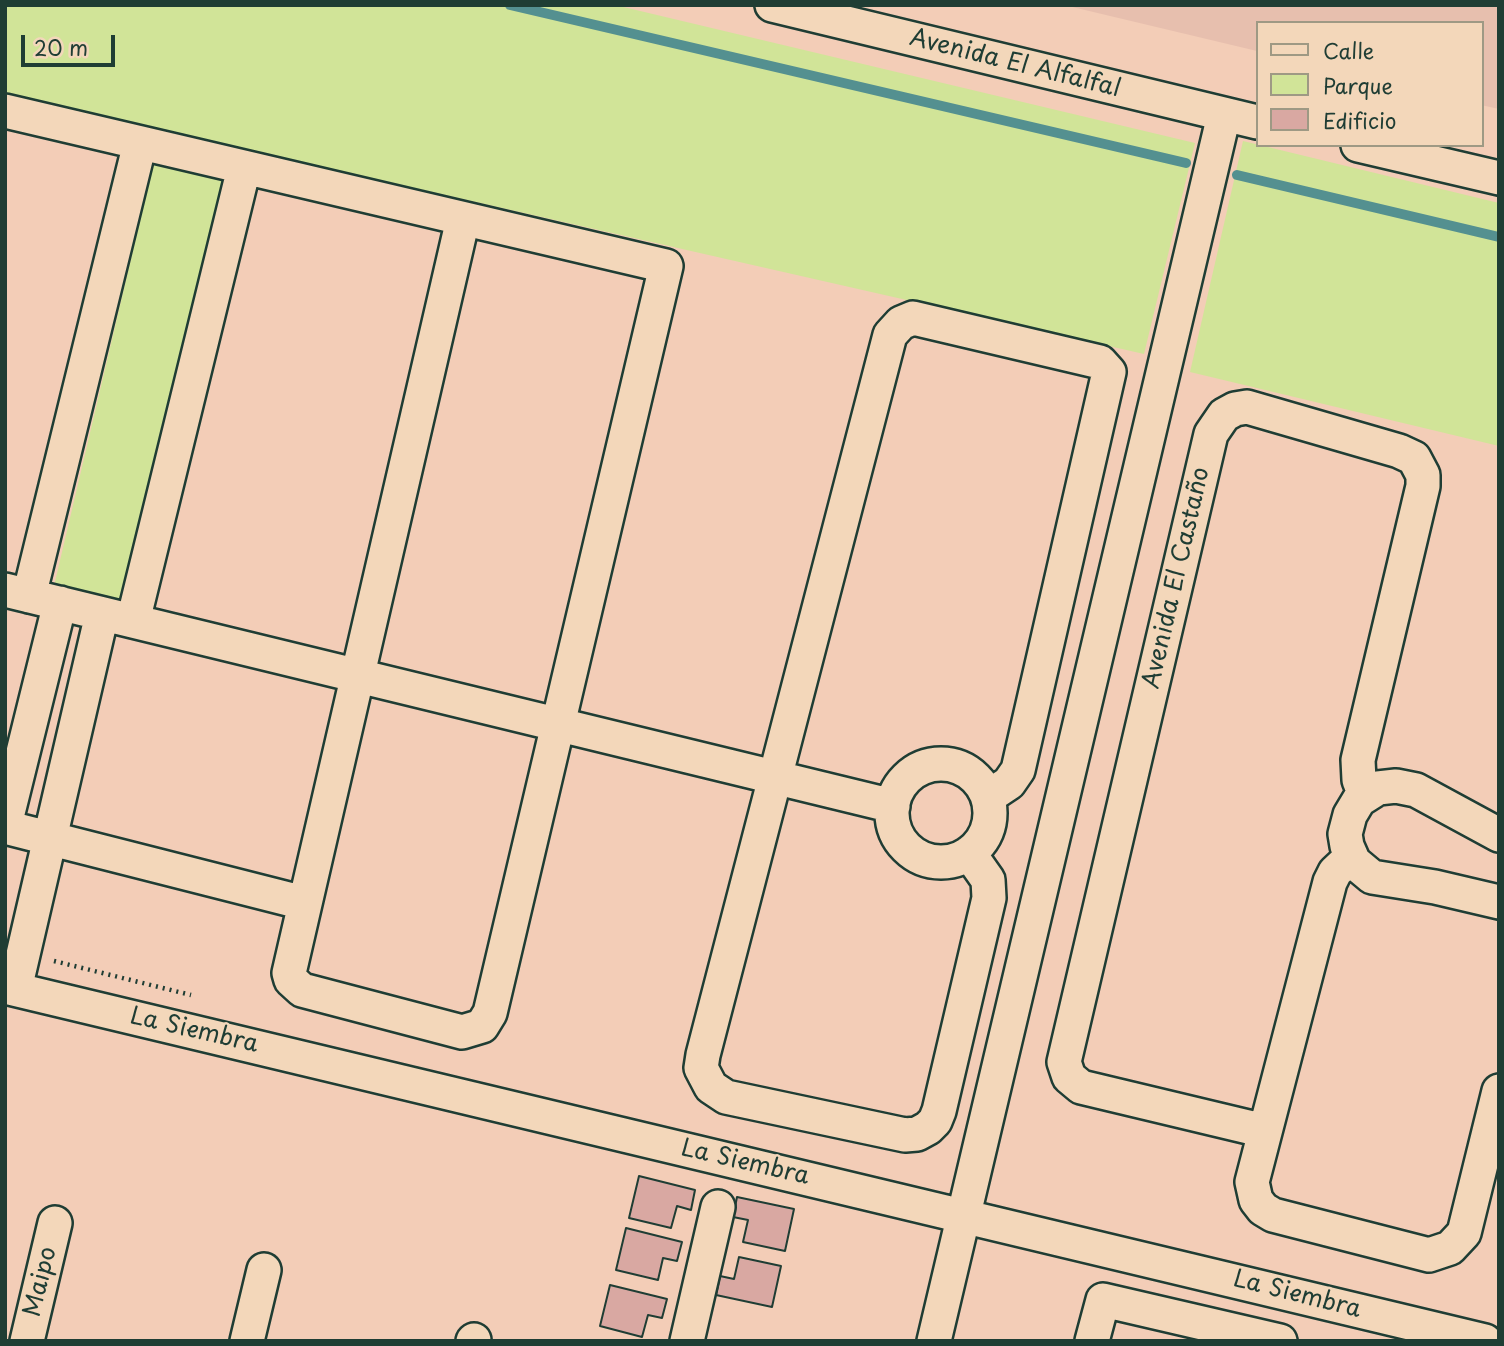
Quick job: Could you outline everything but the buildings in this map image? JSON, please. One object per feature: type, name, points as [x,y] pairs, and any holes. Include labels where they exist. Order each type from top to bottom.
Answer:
[{"type":"street","name":"Avenida El Alfalfal","points":[[772,5],[1256,122]]},
{"type":"street","points":[[5,111],[666,266],[490,1013],[482,1026],[462,1032],[302,990],[291,980],[290,966],[463,219]]},
{"type":"street","points":[[934,1341],[1224,115]]},
{"type":"street","points":[[140,143],[31,596],[5,826],[304,903]]},
{"type":"street","points":[[1367,147],[1499,178]]},
{"type":"street","points":[[10,988],[50,839],[118,618],[244,168]]},
{"type":"street","points":[[969,853],[988,880],[989,898],[939,1111],[928,1128],[917,1134],[905,1135],[718,1093],[705,1080],[701,1068],[703,1055],[890,335],[901,323],[913,318],[1100,362],[1109,372],[1018,770],[1009,783],[988,797]]},
{"type":"street","name":"Avenida El Castaño","points":[[1265,1131],[1081,1087],[1069,1077],[1064,1062],[1211,434],[1224,415],[1235,409],[1247,407],[1399,451],[1414,458],[1423,475],[1423,486],[1358,760],[1359,780],[1365,795]]},
{"type":"street","points":[[31,596],[893,806]]},
{"type":"street","points":[[938,764],[954,765],[968,772],[980,783],[988,797],[991,812],[988,828],[981,842],[969,853],[955,860],[939,862],[924,859],[910,850],[899,838],[893,822],[893,806],[898,790],[908,777],[922,768],[938,764]]},
{"type":"street","points":[[1499,835],[1416,790],[1386,786],[1365,795],[1354,807],[1346,823],[1345,840],[1351,857],[1361,870],[1378,879],[1435,887],[1499,902]]},
{"type":"street","points":[[1351,857],[1340,866],[1330,882],[1252,1182],[1256,1200],[1263,1209],[1273,1215],[1429,1255],[1450,1248],[1464,1233],[1499,1091]]},
{"type":"street","name":"La Siembra","points":[[10,988],[1485,1341]]},
{"type":"street","points":[[687,1341],[718,1207]]},
{"type":"street","name":"Maipo","points":[[27,1341],[55,1223]]},
{"type":"street","points":[[247,1341],[264,1270]]},
{"type":"street","points":[[1092,1341],[1103,1300],[1280,1341]]},
{"type":"shaded area","points":[[1064,5],[1499,5],[1499,109],[1483,105],[1483,21],[1256,21],[1256,51]]},
{"type":"green space","points":[[5,5],[615,5],[1195,143],[1144,354],[5,95]]},
{"type":"green space","points":[[1243,141],[1256,144],[1256,147],[1268,147],[1499,203],[1499,446],[1190,372]]},
{"type":"green space","points":[[153,165],[223,180],[121,602],[54,586]]},
{"type":"waterway","points":[[510,5],[1186,163]]},
{"type":"waterway","points":[[1237,175],[1499,237]]}]
